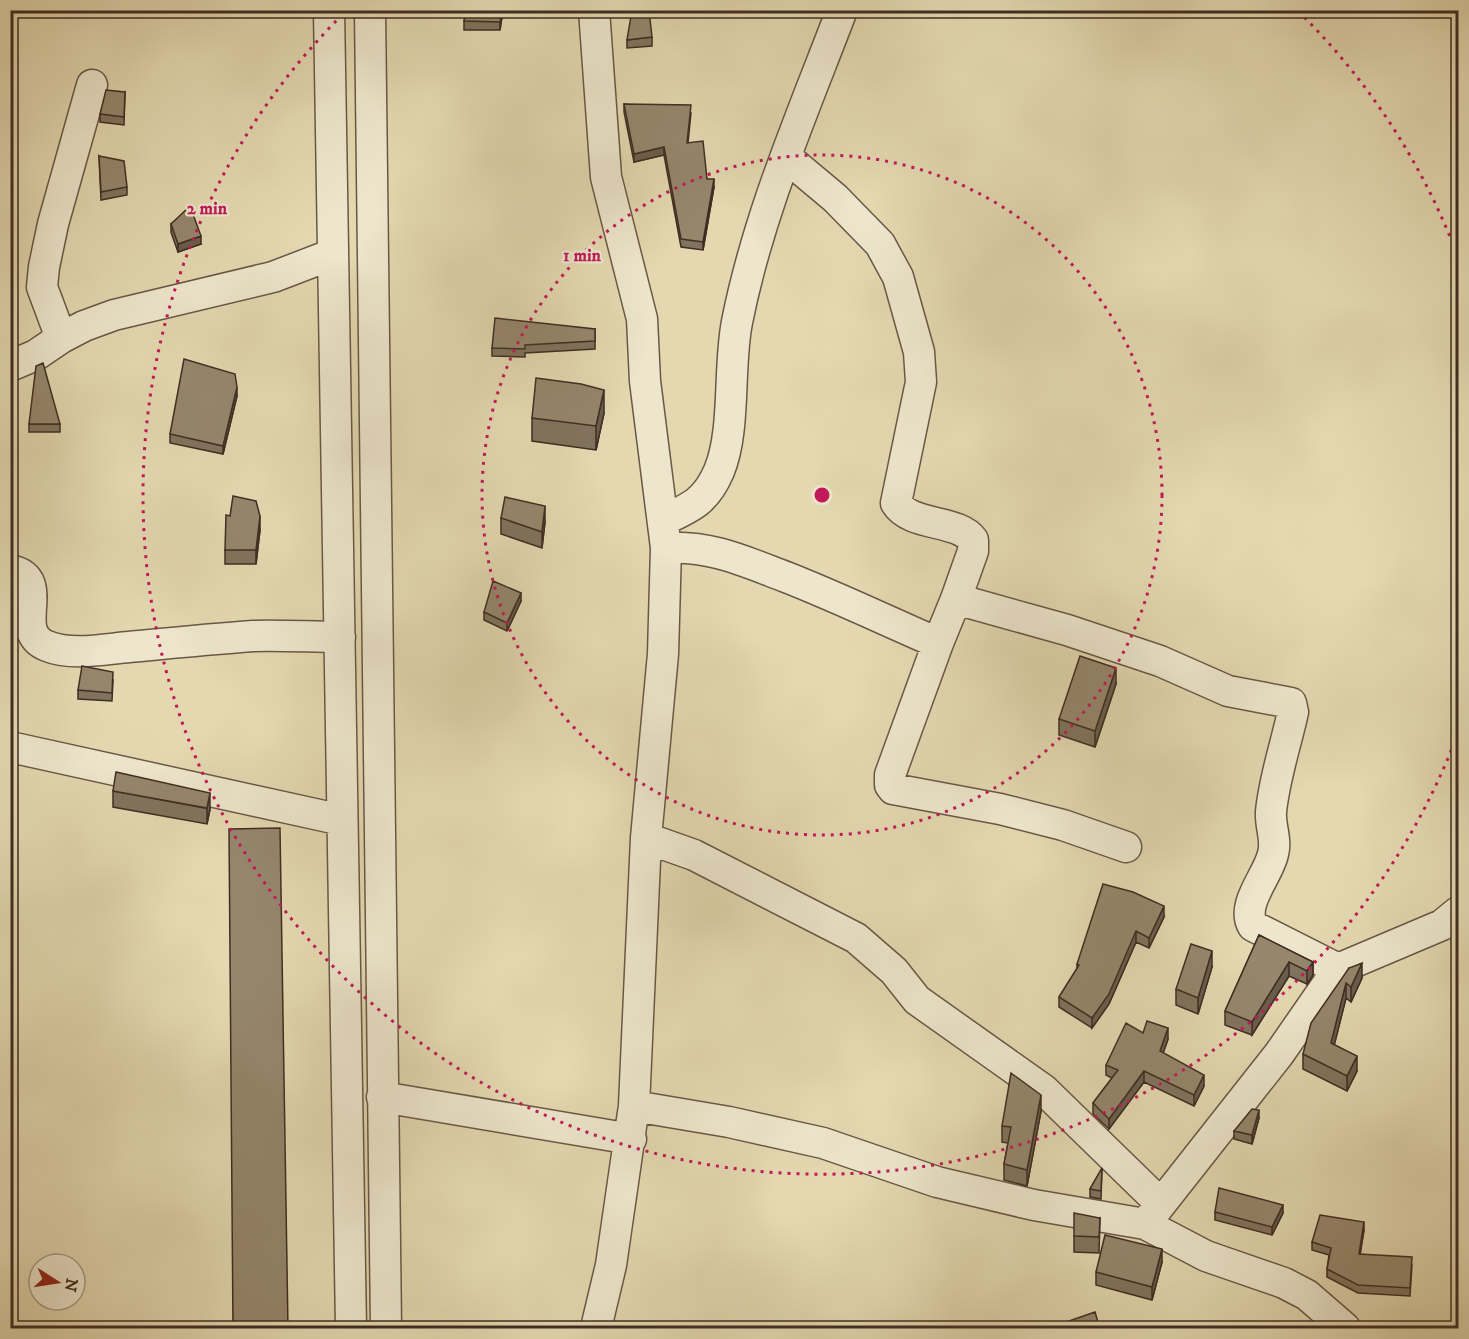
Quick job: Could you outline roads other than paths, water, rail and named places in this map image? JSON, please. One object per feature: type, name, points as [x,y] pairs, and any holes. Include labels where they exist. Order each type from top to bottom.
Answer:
[{"type":"street","points":[[328,10],[351,1329]]},
{"type":"street","points":[[370,10],[386,1329]]},
{"type":"street","points":[[594,10],[606,177],[642,319],[645,381],[665,534],[663,654],[646,838],[634,1106],[612,1264],[596,1329]]},
{"type":"street","points":[[665,534],[708,492],[720,469],[726,441],[737,321],[771,198],[842,10]]},
{"type":"street","points":[[61,338],[42,287],[44,267],[55,214],[92,85]]},
{"type":"street","points":[[786,157],[835,198],[880,244],[898,277],[919,352],[921,382],[896,503],[900,509],[911,515],[966,534],[973,540],[973,551],[890,775],[890,785],[893,789],[1000,809],[1064,825],[1126,847]]},
{"type":"street","points":[[10,366],[36,356],[61,338],[114,315],[273,277],[333,254]]},
{"type":"street","points":[[665,534],[687,547],[724,553],[823,592],[938,643]]},
{"type":"street","points":[[10,570],[22,572],[29,580],[32,592],[31,630],[37,640],[49,647],[97,650],[255,636],[340,637]]},
{"type":"street","points":[[956,599],[1068,630],[1140,655],[1228,691],[1291,703],[1293,712],[1271,812],[1276,843],[1266,876],[1248,908],[1248,917],[1253,926],[1338,969]]},
{"type":"street","points":[[10,747],[342,820]]},
{"type":"street","points":[[646,838],[694,855],[856,938],[894,971],[917,1000],[1044,1090],[1153,1214],[1206,1256],[1284,1283],[1307,1295],[1345,1329]]},
{"type":"street","points":[[1153,1214],[1278,1054],[1338,969],[1442,925],[1458,912]]},
{"type":"street","points":[[382,1097],[631,1139]]},
{"type":"street","points":[[634,1106],[729,1122],[823,1143],[937,1182],[1034,1205],[1153,1214]]},
{"type":"street","points":[[350,1287],[386,1282]]}]
